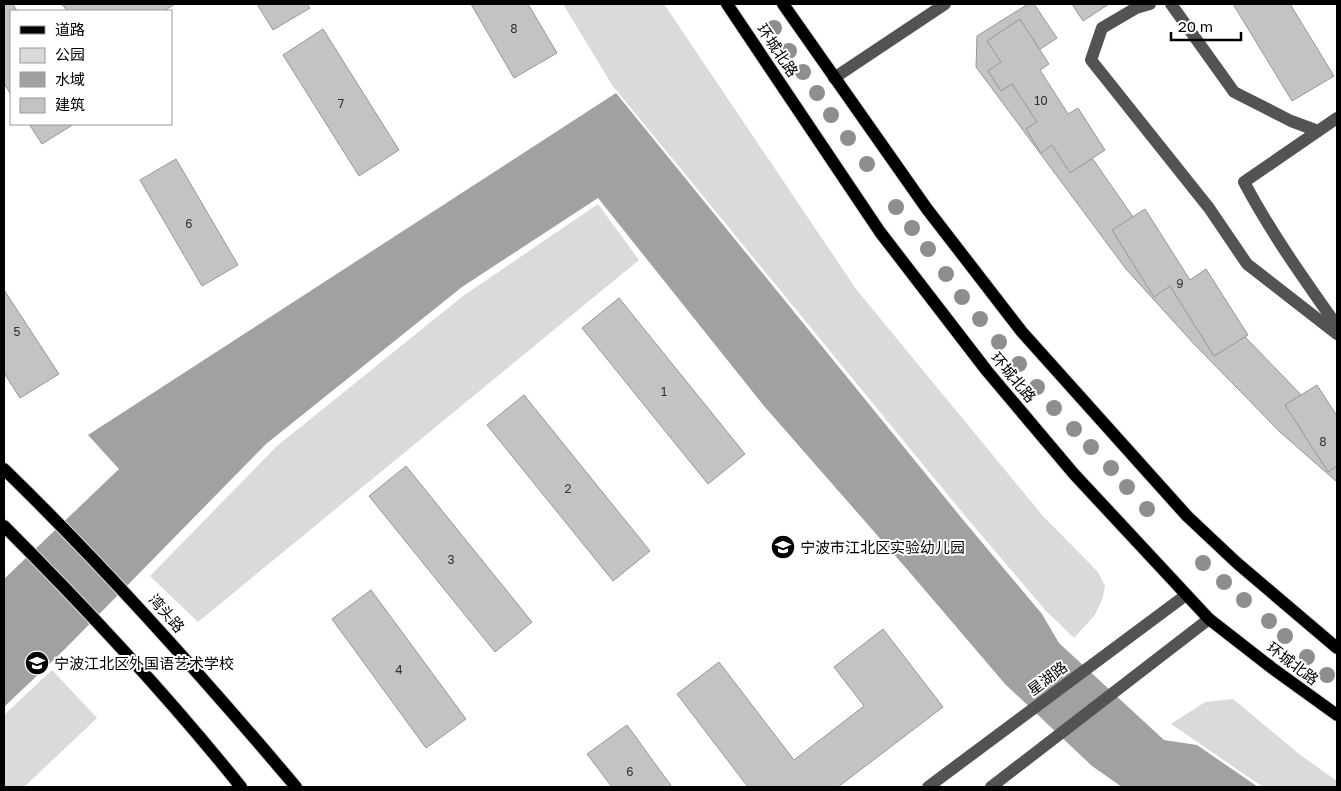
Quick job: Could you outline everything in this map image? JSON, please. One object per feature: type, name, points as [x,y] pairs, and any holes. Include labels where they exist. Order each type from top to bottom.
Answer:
[{"type":"main road","name":"环城北路","points":[[727,4],[880,232],[987,371],[1074,474],[1186,595],[1210,618],[1272,668],[1337,716]]},
{"type":"main road","name":"环城北路","points":[[783,4],[927,210],[1022,332],[1187,516],[1237,562],[1335,642]]},
{"type":"main road","name":"湾头路","points":[[4,469],[135,602],[296,787]]},
{"type":"main road","points":[[4,526],[101,627],[209,748],[241,787]]},
{"type":"street","points":[[834,78],[944,4]]},
{"type":"street","points":[[1150,4],[1136,8],[1102,28],[1091,60],[1209,208],[1247,264],[1337,334]]},
{"type":"street","points":[[1171,4],[1234,92],[1292,121],[1318,131]]},
{"type":"street","points":[[1337,118],[1244,182],[1257,207],[1295,266],[1337,326]]},
{"type":"street","name":"星湖路","points":[[928,787],[1186,595]]},
{"type":"street","points":[[991,787],[1210,618]]},
{"type":"green space","points":[[563,4],[664,4],[856,289],[1043,516],[1098,572],[1105,586],[1103,597],[1095,615],[1074,638],[1045,610],[966,517],[612,85]]},
{"type":"green space","points":[[598,204],[639,260],[198,622],[150,576],[277,446],[463,296]]},
{"type":"green space","points":[[52,670],[97,718],[24,787],[4,787],[4,715]]},
{"type":"green space","points":[[1233,699],[1299,754],[1337,781],[1337,787],[1263,787],[1171,724],[1205,702]]},
{"type":"water","points":[[616,93],[964,521],[1042,614],[1059,643],[1164,740],[1197,745],[1258,787],[1122,787],[1092,766],[1005,684],[764,406],[598,198],[462,287],[266,444],[65,649],[4,707],[4,579],[119,469],[88,435]]},
{"type":"building","points":[[4,4],[13,4],[16,10],[10,10],[10,93],[4,83]]},
{"type":"building","points":[[62,4],[175,4],[166,10],[66,10]]},
{"type":"building","points":[[257,4],[307,4],[310,8],[273,30]]},
{"type":"building","points":[[471,4],[528,4],[557,53],[514,78]]},
{"type":"building","points":[[1028,4],[1034,4],[1057,38],[1024,60],[1131,214],[1161,250],[1308,402],[1337,425],[1337,482],[1280,432],[1194,344],[1126,269],[976,67],[977,36]]},
{"type":"building","points":[[1072,4],[1109,4],[1083,21]]},
{"type":"building","points":[[1233,4],[1290,4],[1334,76],[1292,101]]},
{"type":"building","points":[[1020,19],[1049,64],[1040,70],[1068,114],[1078,108],[1105,150],[1070,173],[1052,145],[1041,153],[1026,129],[1037,122],[1012,84],[1001,91],[988,71],[1001,62],[987,41]]},
{"type":"building","points":[[323,29],[399,150],[359,176],[283,55]]},
{"type":"building","points":[[30,125],[72,125],[42,144]]},
{"type":"building","points":[[176,159],[238,265],[202,286],[140,180]]},
{"type":"building","points":[[1145,209],[1190,280],[1206,269],[1248,335],[1214,356],[1170,286],[1154,297],[1112,230]]},
{"type":"building","points":[[4,290],[59,374],[20,398],[4,373]]},
{"type":"building","points":[[619,298],[745,454],[708,484],[582,328]]},
{"type":"building","points":[[1317,385],[1337,416],[1337,466],[1328,472],[1285,405]]},
{"type":"building","points":[[524,395],[650,551],[613,581],[487,425]]},
{"type":"building","points":[[406,466],[532,622],[495,652],[369,496]]},
{"type":"building","points":[[371,590],[466,719],[426,748],[332,619]]},
{"type":"building","points":[[883,629],[943,707],[838,787],[748,787],[677,694],[719,662],[794,760],[864,706],[834,667]]},
{"type":"building","points":[[627,725],[672,787],[612,787],[587,754]]},
{"type":"place","name":"宁波市江北区实验幼儿园","points":[[783,547]]},
{"type":"place","name":"宁波江北区外国语艺术学校","points":[[37,663]]}]
